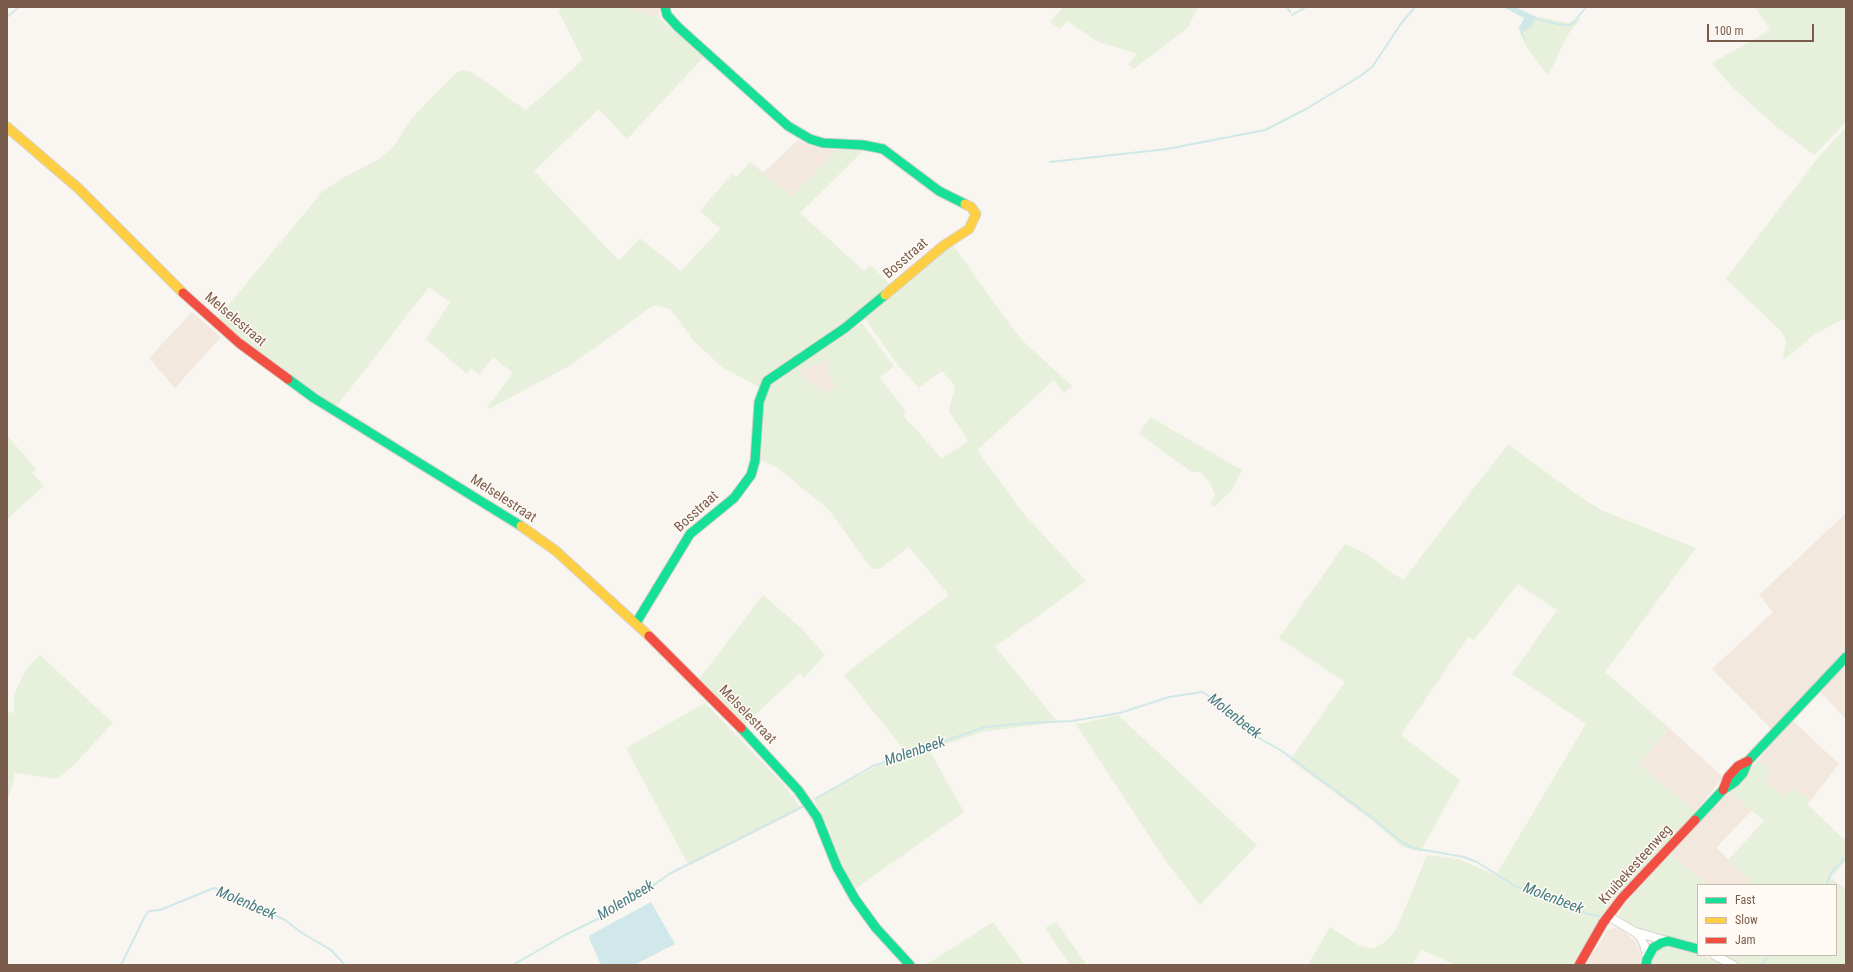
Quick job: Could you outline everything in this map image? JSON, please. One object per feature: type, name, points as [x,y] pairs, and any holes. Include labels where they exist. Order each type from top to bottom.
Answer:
[{"type":"street","name":"Bosstraat","points":[[636,623],[683,543],[700,525],[742,489],[751,475],[755,461],[759,402],[762,391],[768,381],[784,368],[845,328],[943,246],[969,229],[976,219],[976,214],[971,206],[939,191],[903,162],[883,149],[863,145],[824,143],[810,140],[788,126],[678,27],[667,15],[665,7]]},
{"type":"street","name":"Melselestraat","points":[[7,127],[78,188],[171,282],[238,343],[314,398],[521,526],[556,551],[636,623],[740,727],[798,790],[817,818],[837,867],[855,899],[876,928],[910,965]]},
{"type":"street","name":"Kruibekesteenweg","points":[[1579,965],[1608,916],[1622,898],[1723,790],[1728,777],[1738,766],[1748,761],[1846,657]]},
{"type":"street","points":[[1608,916],[1635,932],[1645,936],[1697,949]]},
{"type":"street","points":[[1635,932],[1641,938],[1645,947],[1646,962]]},
{"type":"street","points":[[1646,962],[1657,945],[1668,941]]},
{"type":"street","points":[[1716,956],[1733,965]]},
{"type":"shaded area","points":[[631,7],[660,7],[658,17],[640,13]]},
{"type":"shaded area","points":[[798,140],[810,146],[836,150],[792,197],[763,173]]},
{"type":"shaded area","points":[[192,312],[221,337],[175,388],[149,358]]},
{"type":"shaded area","points":[[826,359],[829,367],[828,375],[836,385],[825,395],[809,382],[799,369]]},
{"type":"shaded area","points":[[1846,513],[1846,719],[1820,692],[1793,721],[1839,764],[1811,800],[1791,788],[1782,797],[1764,779],[1771,772],[1758,760],[1778,736],[1712,669],[1773,612],[1759,595]]},
{"type":"shaded area","points":[[1669,728],[1723,777],[1695,812],[1639,764]]},
{"type":"shaded area","points":[[1730,793],[1752,810],[1716,848],[1750,879],[1747,884],[1706,884],[1671,854],[1721,799]]},
{"type":"shaded area","points":[[1617,928],[1635,941],[1640,949],[1641,965],[1586,965],[1607,931]]},
{"type":"green space","points":[[564,7],[631,7],[640,13],[658,17],[704,57],[627,139],[599,109],[534,171],[619,261],[640,238],[681,271],[720,229],[700,211],[732,174],[737,177],[750,162],[792,196],[836,150],[865,149],[800,213],[864,271],[870,265],[892,286],[759,387],[722,367],[694,341],[670,309],[654,305],[571,365],[489,409],[487,407],[513,373],[493,357],[479,375],[471,368],[467,374],[426,339],[450,302],[429,287],[336,407],[285,375],[217,319],[322,192],[341,179],[379,159],[394,146],[411,119],[454,75],[461,70],[470,71],[526,110],[583,60],[558,10]]},
{"type":"green space","points":[[1063,7],[1198,7],[1188,27],[1134,69],[1128,64],[1138,54],[1096,41],[1067,21],[1060,29],[1050,22]]},
{"type":"green space","points":[[1755,7],[1846,7],[1846,122],[1814,155],[1772,123],[1730,85],[1712,63],[1770,30]]},
{"type":"green space","points":[[1540,17],[1569,23],[1581,18],[1567,36],[1548,76],[1526,46],[1518,28],[1531,18]]},
{"type":"green space","points":[[1846,127],[1846,323],[1843,319],[1815,334],[1785,359],[1783,358],[1786,341],[1782,332],[1726,279],[1817,159]]},
{"type":"green space","points":[[952,244],[1010,325],[1026,344],[1072,386],[1064,393],[1054,380],[977,450],[1023,513],[1086,581],[995,647],[1058,722],[982,732],[929,750],[964,812],[855,889],[842,864],[823,817],[813,798],[906,752],[844,675],[949,595],[909,547],[879,569],[872,569],[829,510],[778,468],[761,460],[764,398],[770,384],[791,368],[819,352],[862,323],[894,366],[880,378],[906,412],[903,414],[908,422],[942,459],[968,441],[949,411],[955,386],[942,371],[919,388],[897,364],[865,319]],"holes":[[[826,359],[829,367],[828,375],[836,385],[826,395],[809,382],[799,369],[819,364]]]},
{"type":"green space","points":[[1150,417],[1242,470],[1232,490],[1214,507],[1210,504],[1215,496],[1210,483],[1200,472],[1192,472],[1139,434]]},
{"type":"green space","points":[[7,435],[36,469],[32,473],[44,486],[7,519]]},
{"type":"green space","points":[[1508,444],[1576,494],[1601,510],[1696,548],[1605,672],[1669,728],[1639,764],[1695,812],[1609,905],[1572,965],[1456,965],[1421,950],[1412,965],[1308,965],[1330,927],[1358,945],[1374,949],[1386,941],[1397,928],[1427,855],[1458,859],[1496,875],[1586,724],[1512,674],[1557,610],[1518,584],[1474,640],[1468,637],[1401,735],[1460,780],[1420,852],[1401,846],[1374,822],[1290,760],[1345,682],[1279,638],[1345,544],[1363,552],[1403,580]]},
{"type":"green space","points":[[763,595],[802,629],[825,655],[804,678],[800,673],[745,724],[699,679]]},
{"type":"green space","points":[[40,655],[113,723],[71,768],[57,779],[15,773],[7,803],[7,712],[14,713],[14,695],[26,669]]},
{"type":"green space","points":[[705,703],[787,788],[801,809],[689,866],[626,748]]},
{"type":"green space","points":[[1118,715],[1257,845],[1200,905],[1167,863],[1075,723],[1084,723]]},
{"type":"green space","points":[[1758,760],[1771,772],[1765,780],[1782,797],[1791,788],[1811,800],[1807,804],[1846,841],[1846,860],[1831,878],[1846,890],[1846,965],[1741,965],[1725,956],[1837,956],[1837,884],[1747,884],[1750,879],[1728,860],[1764,821],[1730,793]]},
{"type":"green space","points":[[1671,854],[1706,884],[1697,884],[1697,944],[1629,925],[1622,920],[1619,915],[1622,907]]},
{"type":"green space","points":[[993,922],[1025,965],[926,965]]},
{"type":"green space","points":[[1056,922],[1087,965],[1070,965],[1045,928]]},
{"type":"green space","points":[[1664,946],[1697,953],[1697,956],[1704,956],[1722,965],[1651,965],[1654,955],[1659,947]]},
{"type":"water","points":[[1503,7],[1513,7],[1536,18],[1531,27],[1523,32],[1525,42],[1519,28],[1524,18]]},
{"type":"water","points":[[651,902],[675,944],[634,965],[601,965],[589,938],[590,935]]},
{"type":"waterway","points":[[7,17],[19,7]]},
{"type":"waterway","points":[[1287,7],[1290,12]]},
{"type":"waterway","points":[[1292,15],[1306,7]]},
{"type":"waterway","points":[[1050,162],[1167,149],[1265,130],[1306,109],[1359,77],[1373,66],[1400,25],[1415,7]]},
{"type":"waterway","points":[[1513,7],[1540,20],[1563,25],[1570,25],[1574,22],[1586,7]]},
{"type":"waterway","name":"Molenbeek","points":[[817,798],[873,766],[985,727],[1072,721],[1120,713],[1169,697],[1202,692],[1209,696],[1250,733],[1282,751],[1374,819],[1402,842],[1413,848],[1464,857],[1477,862],[1515,886],[1588,914],[1599,916]]},
{"type":"waterway","name":"Molenbeek","points":[[513,965],[565,935],[626,905],[669,874],[804,806]]},
{"type":"waterway","name":"Molenbeek","points":[[1826,884],[1831,873],[1846,857]]},
{"type":"waterway","name":"Molenbeek","points":[[121,965],[145,916],[149,911],[160,910],[214,888],[285,920],[302,933],[331,950],[345,965]]},
{"type":"waterway","name":"Molenbeek","points":[[1657,934],[1667,936]]},
{"type":"waterway","name":"Molenbeek","points":[[1726,956],[1740,965]]},
{"type":"waterway","name":"Molenbeek","points":[[1761,965],[1768,956]]},
{"type":"traffic: fast","points":[[665,7],[667,15],[678,27],[788,126],[810,139],[823,143],[863,145],[883,149],[939,191],[965,204]]},
{"type":"traffic: fast","points":[[636,623],[690,534],[734,498],[751,475],[755,461],[759,402],[767,381],[845,328],[885,295]]},
{"type":"traffic: fast","points":[[288,379],[314,398],[521,526]]},
{"type":"traffic: fast","points":[[1695,820],[1723,790],[1735,782],[1743,773],[1748,761],[1846,657]]},
{"type":"traffic: fast","points":[[741,728],[798,790],[817,817],[837,867],[855,899],[876,928],[910,965]]},
{"type":"traffic: fast","points":[[1646,965],[1647,959],[1653,948],[1661,943],[1668,941],[1697,949]]},
{"type":"traffic: slow","points":[[7,127],[78,188],[183,293]]},
{"type":"traffic: slow","points":[[885,295],[943,246],[969,229],[976,214],[971,207],[965,204]]},
{"type":"traffic: slow","points":[[521,526],[556,551],[649,636]]},
{"type":"traffic: jam","points":[[183,293],[239,343],[288,379]]},
{"type":"traffic: jam","points":[[649,636],[741,728]]},
{"type":"traffic: jam","points":[[1723,790],[1728,777],[1738,766],[1748,761]]},
{"type":"traffic: jam","points":[[1579,965],[1603,923],[1622,898],[1695,820]]}]
